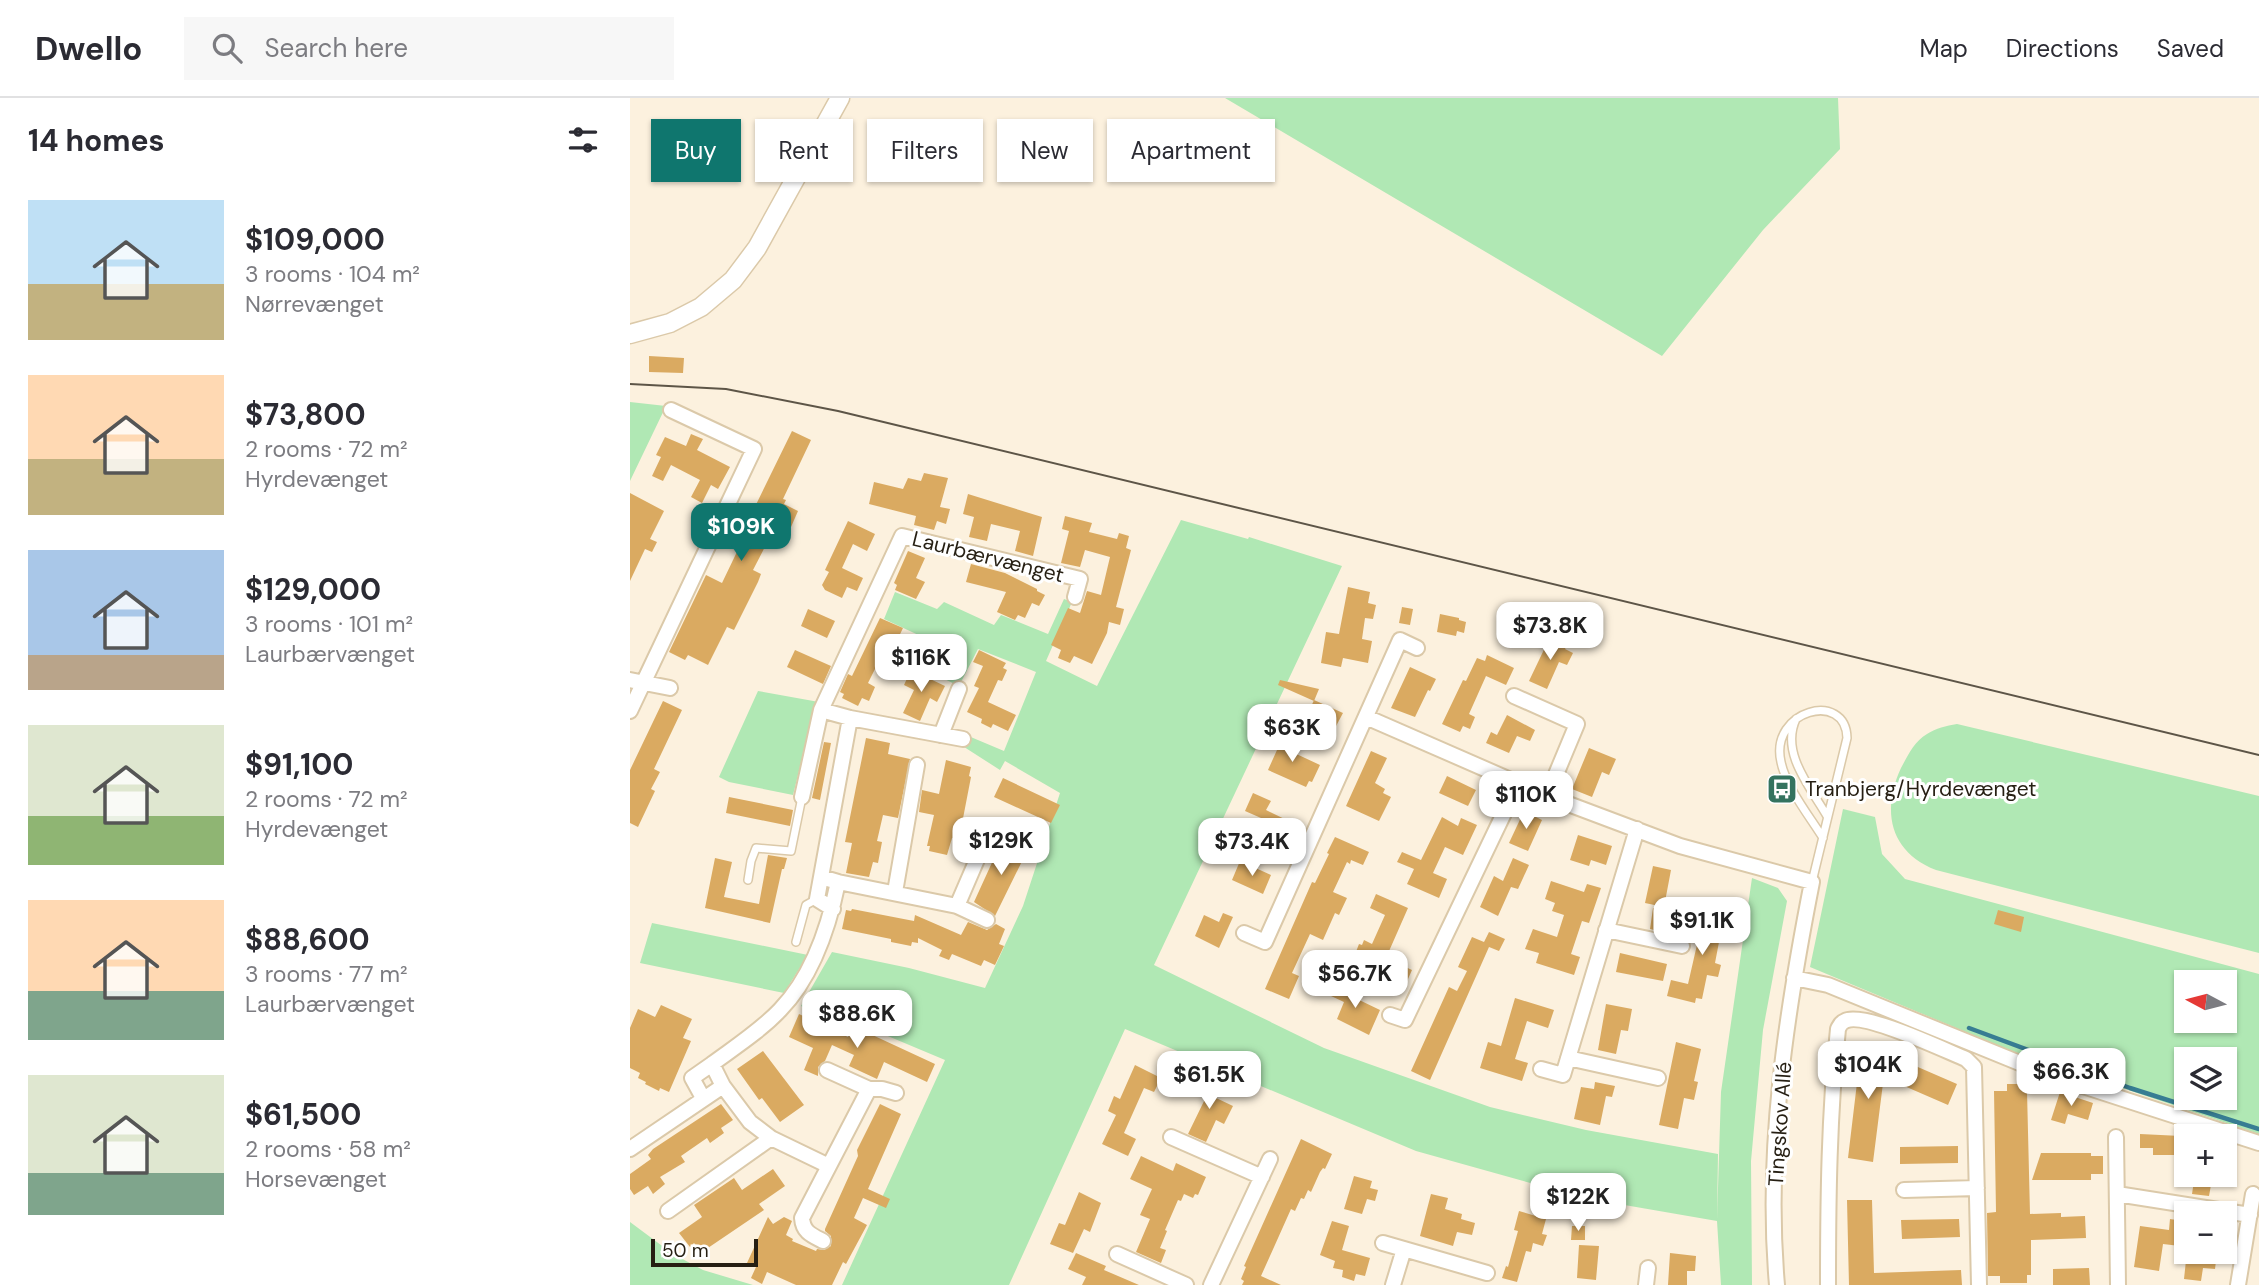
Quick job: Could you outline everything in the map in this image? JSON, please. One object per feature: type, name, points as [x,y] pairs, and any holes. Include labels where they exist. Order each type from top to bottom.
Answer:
[{"type":"street","points":[[630,334],[670,323],[701,307],[733,280],[757,248],[840,98]]},
{"type":"street","points":[[630,711],[637,682],[754,449],[671,410]]},
{"type":"street","name":"Laurbærvænget","points":[[802,797],[821,710],[902,536],[1080,579],[1075,597]]},
{"type":"street","points":[[1244,933],[1265,942],[1400,640],[1417,648]]},
{"type":"street","points":[[637,682],[670,688]]},
{"type":"street","points":[[941,735],[959,689]]},
{"type":"street","points":[[1514,696],[1577,724],[1547,796]]},
{"type":"street","points":[[821,710],[963,739]]},
{"type":"street","points":[[1366,717],[1547,796],[1680,846],[1812,882]]},
{"type":"street","points":[[832,909],[817,899],[850,718]]},
{"type":"street","points":[[895,892],[917,765]]},
{"type":"street","points":[[1390,1014],[1405,1020],[1518,784]]},
{"type":"street","points":[[1542,1069],[1563,1075],[1637,829]]},
{"type":"street","points":[[957,906],[988,834],[1010,840]]},
{"type":"street","points":[[821,877],[957,906],[987,920]]},
{"type":"street","points":[[703,1098],[692,1078],[751,1036],[781,1009],[809,967],[832,909],[838,882]]},
{"type":"street","name":"Tingskov Allé","points":[[1777,1285],[1773,1247],[1777,1117],[1794,978],[1812,882]]},
{"type":"street","points":[[1606,930],[1682,946]]},
{"type":"street","points":[[1794,978],[1828,985],[2049,1075],[2259,1143]]},
{"type":"street","points":[[1828,1285],[1827,1180],[1831,1092],[1838,1029],[1847,1019],[1877,1023],[1966,1059],[1974,1067],[1979,1285]]},
{"type":"street","points":[[1568,1058],[1658,1078]]},
{"type":"street","points":[[712,1064],[723,1086],[751,1122],[771,1138],[829,1166]]},
{"type":"street","points":[[827,1070],[869,1088],[881,1088],[896,1093]]},
{"type":"street","points":[[630,1150],[723,1086]]},
{"type":"street","points":[[823,1241],[809,1234],[803,1226],[802,1217],[869,1088]]},
{"type":"street","points":[[1171,1137],[1262,1177]]},
{"type":"street","points":[[2116,1137],[2118,1285]]},
{"type":"street","points":[[668,1211],[771,1138]]},
{"type":"street","points":[[1211,1285],[1270,1160]]},
{"type":"street","points":[[1904,1190],[1977,1188]]},
{"type":"street","points":[[2117,1194],[2250,1215]]},
{"type":"street","points":[[2238,1285],[2253,1194]]},
{"type":"street","points":[[1383,1243],[1488,1273]]},
{"type":"street","points":[[1393,1285],[1404,1249]]},
{"type":"street","points":[[1116,1254],[1186,1285]]},
{"type":"street","points":[[1646,1285],[1648,1268]]},
{"type":"lane","points":[[1812,882],[1823,838],[1847,738],[1846,729],[1839,717],[1827,711],[1798,716],[1788,724],[1782,735],[1780,748],[1780,761],[1785,775],[1823,838]]},
{"type":"lane","points":[[1798,716],[1791,732],[1792,752],[1828,817]]},
{"type":"lane","name":"Laurbærvænget","points":[[748,880],[756,848],[791,851],[802,797]]},
{"type":"lane","points":[[796,942],[806,905],[817,899]]},
{"type":"green space","points":[[1225,98],[1838,98],[1840,149],[1763,230],[1662,356],[1275,128],[1275,119],[1261,119]]},
{"type":"green space","points":[[630,402],[666,406],[630,481]]},
{"type":"green space","points":[[1181,520],[1248,539],[1249,537],[1342,566],[1154,965],[1324,1048],[1490,1107],[1586,1130],[1718,1154],[1717,1220],[1721,1092],[1752,878],[1778,888],[1787,901],[1763,1030],[1751,1161],[1752,1285],[1721,1285],[1717,1221],[1584,1198],[1416,1151],[1125,1029],[1009,1285],[842,1285],[945,1060],[852,1021],[846,1029],[801,1006],[832,952],[985,988],[1023,906],[1060,793],[1005,761],[1000,770],[961,745],[966,735],[1004,751],[1036,672],[978,649],[959,686],[915,665],[927,639],[884,619],[895,592],[937,609],[944,602],[994,625],[1001,615],[1048,634],[1064,599],[1072,602],[1046,661],[1097,686]]},
{"type":"green space","points":[[758,691],[819,702],[793,795],[729,782],[719,777]]},
{"type":"green space","points":[[1957,724],[2259,796],[2259,953],[1936,870],[1908,853],[1899,841],[1891,814],[1895,784],[1901,768],[1918,741],[1934,730]]},
{"type":"green space","points":[[1843,809],[1875,817],[1882,854],[1905,879],[2259,974],[2259,1134],[2237,1127],[2237,1124],[2229,1124],[2188,1110],[2237,1110],[2237,1047],[2174,1047],[2174,1105],[2009,1050],[1810,967]]},
{"type":"green space","points":[[652,923],[808,955],[784,993],[640,963]]},
{"type":"green space","points":[[630,1222],[673,1254],[703,1270],[753,1285],[630,1285]]},
{"type":"building","points":[[649,356],[684,358],[683,373],[649,372]]},
{"type":"building","points":[[792,431],[811,440],[783,499],[786,500],[784,504],[798,511],[791,527],[784,523],[774,542],[769,539],[753,570],[761,574],[758,582],[734,630],[727,627],[708,665],[688,655],[685,660],[669,652],[706,575],[722,583],[746,533],[729,525],[734,514],[748,521]]},
{"type":"building","points":[[691,434],[703,439],[697,450],[730,467],[718,489],[711,485],[702,503],[691,497],[700,480],[671,465],[663,481],[652,476],[661,457],[656,455],[665,437],[686,446]]},
{"type":"building","points":[[924,473],[948,478],[940,507],[950,509],[946,524],[937,521],[934,530],[914,525],[916,516],[869,504],[874,482],[903,489],[908,478],[921,481]]},
{"type":"building","points":[[630,493],[664,511],[650,539],[657,542],[652,552],[645,549],[630,581]]},
{"type":"building","points":[[968,494],[1042,517],[1033,556],[1015,551],[1020,531],[991,524],[987,541],[969,537],[974,517],[963,514]]},
{"type":"building","points":[[1065,516],[1092,523],[1089,532],[1117,539],[1119,533],[1129,536],[1126,548],[1131,550],[1116,607],[1124,609],[1120,625],[1109,622],[1107,633],[1092,664],[1074,656],[1070,663],[1058,658],[1061,650],[1051,645],[1068,608],[1080,613],[1087,591],[1101,595],[1110,557],[1085,550],[1080,567],[1061,563],[1069,531],[1062,529]]},
{"type":"building","points":[[848,521],[875,534],[867,551],[853,544],[842,568],[863,578],[857,591],[847,587],[842,598],[825,590],[822,585],[829,572],[825,570]]},
{"type":"building","points":[[908,551],[925,558],[916,578],[925,582],[916,599],[895,590],[897,585],[894,583]]},
{"type":"building","points":[[971,564],[1005,573],[1045,595],[1039,606],[1032,603],[1025,618],[1018,615],[1015,620],[997,612],[1006,592],[966,582]]},
{"type":"building","points":[[1348,587],[1370,592],[1368,603],[1376,605],[1373,619],[1365,618],[1362,639],[1372,641],[1368,663],[1343,658],[1341,667],[1321,663],[1326,632],[1339,634]]},
{"type":"building","points":[[1402,607],[1413,609],[1410,625],[1399,623]]},
{"type":"building","points":[[808,609],[835,621],[827,638],[801,626]]},
{"type":"building","points":[[1440,614],[1466,622],[1464,633],[1457,631],[1456,636],[1437,632]]},
{"type":"building","points":[[880,618],[903,628],[892,651],[885,648],[868,683],[875,687],[869,701],[862,698],[858,706],[842,698],[844,694],[840,692],[848,674],[852,676]]},
{"type":"building","points":[[1550,637],[1567,645],[1565,649],[1573,653],[1567,665],[1559,662],[1547,689],[1529,681]]},
{"type":"building","points":[[795,650],[831,666],[823,684],[787,667]]},
{"type":"building","points":[[979,650],[1006,663],[1003,668],[1007,670],[1002,681],[998,680],[988,702],[1016,715],[1008,731],[993,724],[991,728],[981,723],[982,719],[967,712],[979,688],[974,686],[983,666],[973,662]]},
{"type":"building","points":[[1487,655],[1514,668],[1506,685],[1486,676],[1469,714],[1475,717],[1470,729],[1463,726],[1460,732],[1442,724],[1477,658],[1485,661]]},
{"type":"building","points":[[1410,667],[1436,679],[1415,717],[1391,708]]},
{"type":"building","points":[[911,670],[945,686],[937,702],[930,698],[920,721],[903,713],[914,690],[904,685]]},
{"type":"building","points":[[1280,680],[1319,689],[1314,701],[1278,685]]},
{"type":"building","points":[[1314,700],[1343,713],[1335,728],[1307,716]]},
{"type":"building","points":[[663,701],[682,710],[654,769],[660,772],[651,789],[655,791],[638,827],[630,823],[630,770]]},
{"type":"building","points":[[1507,715],[1535,730],[1530,741],[1517,736],[1509,753],[1486,743],[1491,732],[1497,735]]},
{"type":"building","points":[[1276,735],[1293,743],[1290,751],[1320,765],[1312,782],[1309,781],[1306,787],[1268,770],[1277,750],[1271,747]]},
{"type":"building","points":[[866,738],[890,743],[888,754],[910,759],[898,818],[883,815],[877,841],[882,842],[878,863],[873,862],[869,877],[846,873],[852,843],[845,842]]},
{"type":"building","points":[[824,742],[831,743],[820,800],[812,798]]},
{"type":"building","points":[[1589,748],[1616,759],[1609,775],[1602,772],[1592,797],[1572,789]]},
{"type":"building","points":[[1371,751],[1387,758],[1375,783],[1385,789],[1383,793],[1391,797],[1379,821],[1346,806]]},
{"type":"building","points":[[946,760],[971,767],[959,839],[952,838],[947,855],[929,851],[930,846],[927,846],[934,815],[919,812],[922,790],[939,794]]},
{"type":"building","points":[[1447,776],[1476,790],[1468,806],[1439,793]]},
{"type":"building","points":[[1003,778],[1060,805],[1051,823],[994,797]]},
{"type":"building","points":[[1253,793],[1271,801],[1266,810],[1295,824],[1287,841],[1257,828],[1261,818],[1245,811]]},
{"type":"building","points":[[729,797],[793,810],[790,826],[726,813]]},
{"type":"building","points":[[1524,811],[1542,820],[1528,851],[1509,843]]},
{"type":"building","points":[[1442,817],[1458,826],[1461,818],[1477,825],[1463,855],[1445,847],[1433,873],[1447,879],[1439,898],[1407,884],[1414,869],[1397,862],[1402,852],[1421,860]]},
{"type":"building","points":[[1578,835],[1612,846],[1606,865],[1591,860],[1589,866],[1570,860]]},
{"type":"building","points":[[1335,837],[1369,852],[1363,865],[1351,860],[1350,864],[1347,862],[1333,892],[1347,898],[1339,915],[1335,913],[1323,940],[1310,934],[1292,973],[1299,976],[1289,999],[1265,989]]},
{"type":"building","points":[[1019,838],[1031,843],[995,916],[974,902],[995,856],[997,857],[1001,850],[1006,852],[1016,847]]},
{"type":"building","points":[[768,855],[787,858],[770,923],[705,908],[715,858],[732,862],[724,897],[759,904]]},
{"type":"building","points":[[1513,858],[1529,865],[1518,889],[1511,887],[1498,916],[1480,907],[1494,876],[1503,881]]},
{"type":"building","points":[[1240,861],[1271,875],[1263,894],[1232,880]]},
{"type":"building","points":[[1653,866],[1671,870],[1664,907],[1645,903]]},
{"type":"building","points":[[1551,881],[1584,892],[1587,884],[1601,888],[1589,923],[1582,921],[1571,954],[1580,957],[1574,975],[1536,963],[1539,953],[1525,949],[1533,929],[1557,937],[1564,915],[1552,911],[1555,903],[1545,899]]},
{"type":"building","points":[[1376,894],[1408,908],[1386,958],[1412,970],[1404,988],[1352,962],[1359,944],[1362,945],[1364,940],[1372,944],[1385,915],[1370,908]]},
{"type":"building","points":[[1707,901],[1725,905],[1717,941],[1715,963],[1721,965],[1718,977],[1707,975],[1702,999],[1696,998],[1695,1003],[1667,996],[1671,980],[1688,984]]},
{"type":"building","points":[[1653,908],[1671,912],[1666,933],[1650,929]]},
{"type":"building","points":[[846,910],[914,921],[915,915],[961,935],[968,922],[987,930],[996,924],[1005,929],[999,944],[1004,946],[995,965],[984,960],[981,966],[952,954],[949,960],[939,956],[942,950],[918,938],[918,943],[912,942],[911,946],[842,929]]},
{"type":"building","points":[[1998,910],[2024,917],[2021,932],[1994,924]]},
{"type":"building","points":[[1223,913],[1233,917],[1219,948],[1195,936],[1204,915],[1219,922]]},
{"type":"building","points":[[1489,932],[1505,939],[1499,951],[1489,947],[1430,1080],[1411,1071],[1449,987],[1457,991],[1467,971],[1458,967],[1472,937],[1484,942]]},
{"type":"building","points":[[1620,953],[1667,964],[1663,981],[1616,972]]},
{"type":"building","points":[[1338,982],[1356,990],[1353,997],[1380,1010],[1369,1035],[1337,1019],[1344,1002],[1331,996]]},
{"type":"building","points":[[1515,998],[1554,1010],[1548,1028],[1527,1021],[1515,1059],[1528,1063],[1522,1081],[1480,1068],[1488,1042],[1501,1046]]},
{"type":"building","points":[[1606,1004],[1632,1009],[1628,1031],[1621,1030],[1616,1054],[1598,1050]]},
{"type":"building","points":[[661,1005],[692,1019],[683,1038],[691,1041],[669,1092],[660,1088],[659,1091],[645,1084],[646,1082],[638,1078],[640,1073],[630,1068],[630,1028],[638,1009],[655,1017]]},
{"type":"building","points":[[799,1014],[848,1037],[853,1026],[935,1064],[927,1082],[884,1062],[877,1079],[849,1066],[854,1055],[832,1045],[825,1061],[818,1067],[818,1076],[804,1070],[813,1048],[789,1037]]},
{"type":"building","points":[[1862,1041],[1888,1044],[1873,1162],[1848,1158]]},
{"type":"building","points":[[1676,1042],[1701,1049],[1694,1081],[1698,1082],[1694,1100],[1684,1098],[1678,1129],[1659,1125]]},
{"type":"building","points":[[763,1051],[804,1105],[780,1122],[762,1098],[759,1100],[737,1069]]},
{"type":"building","points":[[1904,1061],[1957,1084],[1948,1105],[1895,1082]]},
{"type":"building","points":[[1135,1065],[1161,1078],[1154,1092],[1144,1088],[1124,1133],[1136,1139],[1128,1156],[1102,1144],[1116,1115],[1108,1111],[1114,1096],[1120,1099]]},
{"type":"building","points":[[1203,1077],[1220,1085],[1214,1097],[1233,1106],[1224,1124],[1216,1120],[1206,1142],[1188,1134],[1206,1097],[1196,1092]]},
{"type":"building","points":[[1595,1082],[1615,1086],[1612,1097],[1606,1096],[1600,1125],[1574,1119],[1581,1087],[1594,1089]]},
{"type":"building","points":[[2007,1084],[2022,1084],[2022,1091],[2027,1091],[2030,1214],[2061,1213],[2061,1217],[2085,1216],[2086,1238],[2031,1240],[2031,1275],[2027,1275],[2027,1283],[2000,1283],[2000,1276],[1988,1276],[1987,1213],[1996,1212],[1994,1091],[2007,1091]]},
{"type":"building","points":[[2060,1092],[2093,1103],[2088,1120],[2068,1114],[2065,1124],[2051,1120]]},
{"type":"building","points":[[721,1104],[733,1120],[721,1128],[724,1133],[710,1143],[707,1138],[681,1156],[685,1162],[660,1177],[665,1184],[653,1194],[648,1186],[634,1195],[630,1189],[630,1174],[651,1159],[648,1155],[653,1149]]},
{"type":"building","points":[[880,1104],[901,1114],[868,1189],[890,1199],[886,1208],[863,1198],[854,1218],[867,1225],[832,1285],[796,1285],[767,1272],[762,1284],[751,1278],[756,1267],[747,1263],[768,1217],[773,1224],[784,1217],[792,1221],[786,1235],[793,1239],[792,1241],[816,1251],[831,1246],[831,1236],[825,1229],[858,1156],[857,1150]]},
{"type":"building","points":[[2140,1134],[2174,1136],[2174,1155],[2153,1155],[2153,1148],[2140,1148]]},
{"type":"building","points":[[1301,1139],[1332,1154],[1311,1192],[1308,1190],[1304,1199],[1301,1198],[1295,1211],[1291,1209],[1261,1276],[1281,1285],[1242,1285],[1244,1266]]},
{"type":"building","points":[[1958,1146],[1958,1163],[1900,1164],[1900,1147]]},
{"type":"building","points":[[2041,1153],[2091,1153],[2091,1156],[2103,1156],[2103,1174],[2091,1174],[2091,1180],[2032,1180]]},
{"type":"building","points":[[1141,1156],[1173,1171],[1176,1163],[1206,1177],[1198,1195],[1195,1194],[1193,1198],[1184,1194],[1181,1201],[1178,1200],[1160,1248],[1166,1250],[1161,1263],[1136,1252],[1150,1219],[1140,1215],[1152,1189],[1130,1179]]},
{"type":"building","points":[[773,1169],[785,1186],[759,1204],[764,1210],[702,1252],[694,1243],[690,1247],[679,1233],[702,1217],[694,1205],[734,1178],[742,1190]]},
{"type":"building","points":[[1354,1176],[1372,1181],[1370,1188],[1378,1190],[1375,1201],[1367,1199],[1362,1214],[1344,1209]]},
{"type":"building","points":[[2193,1187],[2211,1187],[2209,1196],[2192,1194]]},
{"type":"building","points":[[1079,1192],[1101,1203],[1090,1232],[1084,1229],[1073,1253],[1050,1244],[1059,1223],[1065,1225]]},
{"type":"building","points":[[1431,1194],[1448,1198],[1445,1209],[1462,1214],[1461,1219],[1475,1223],[1472,1235],[1457,1232],[1453,1246],[1420,1236]]},
{"type":"building","points":[[1847,1200],[1872,1200],[1874,1273],[1961,1270],[1962,1285],[1849,1285]]},
{"type":"building","points":[[1519,1211],[1546,1219],[1542,1234],[1547,1235],[1543,1246],[1533,1243],[1531,1252],[1526,1251],[1517,1282],[1502,1278],[1506,1266],[1508,1267],[1518,1231],[1514,1230]]},
{"type":"building","points":[[1959,1219],[1960,1237],[1902,1239],[1901,1220]]},
{"type":"building","points":[[2170,1219],[2174,1220],[2174,1245],[2163,1244],[2159,1271],[2134,1267],[2140,1226],[2169,1230]]},
{"type":"building","points":[[1332,1221],[1349,1226],[1342,1250],[1370,1258],[1365,1276],[1356,1274],[1354,1281],[1342,1277],[1343,1270],[1333,1268],[1335,1261],[1320,1255]]},
{"type":"building","points":[[1572,1226],[1585,1226],[1585,1240],[1571,1240]]},
{"type":"building","points":[[1579,1245],[1599,1246],[1596,1280],[1577,1278]]},
{"type":"building","points":[[1076,1253],[1106,1266],[1104,1270],[1139,1285],[1082,1285],[1086,1277],[1068,1269]]},
{"type":"building","points":[[1670,1253],[1696,1256],[1695,1271],[1687,1271],[1687,1285],[1668,1285]]},
{"type":"building","points":[[2186,1264],[2216,1264],[2215,1269],[2203,1268],[2201,1281],[2184,1279]]},
{"type":"building","points":[[2089,1268],[2090,1285],[2053,1285],[2053,1269]]},
{"type":"waterway","points":[[1969,1028],[2130,1088],[2259,1129]]},
{"type":"tram line","points":[[630,384],[726,389],[838,411],[2259,755]]},
{"type":"place","name":"Tranbjerg/Hyrdevænget","points":[[1782,789]]}]
